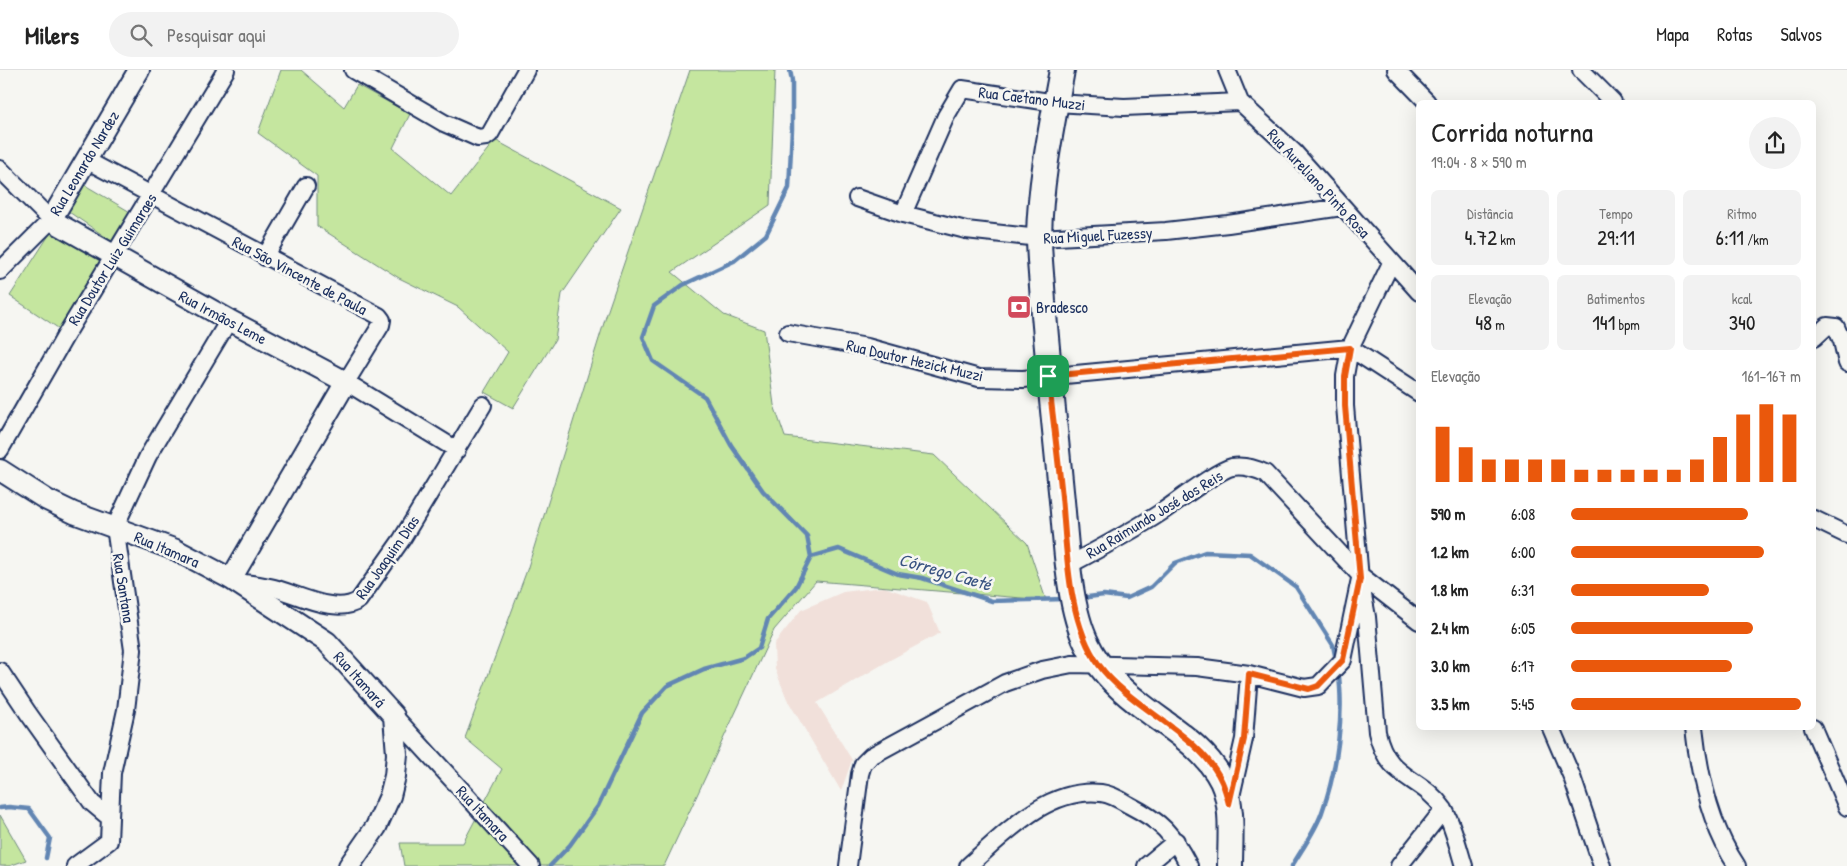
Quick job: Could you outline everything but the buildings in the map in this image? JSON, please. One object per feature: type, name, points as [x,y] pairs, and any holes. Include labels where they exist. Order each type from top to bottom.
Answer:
[{"type":"main road","points":[[1062,70],[1042,196],[1039,238],[1048,376],[1069,568],[1076,611],[1086,642],[1099,665],[1136,702],[1185,737],[1208,760],[1222,781],[1229,804],[1230,866]]},
{"type":"street","name":"Rua Leonardo Nardez","points":[[0,271],[51,220],[139,70]]},
{"type":"street","name":"Rua Doutor Luiz Guimaraes","points":[[0,450],[67,333],[226,70]]},
{"type":"street","points":[[364,73],[444,123],[478,138],[486,137],[490,134],[526,70]]},
{"type":"street","name":"Rua Aureliano Pinto Rosa","points":[[1227,70],[1240,102],[1294,152],[1416,289]]},
{"type":"street","points":[[1396,70],[1425,100]]},
{"type":"street","points":[[1581,70],[1611,100]]},
{"type":"street","name":"Rua Caetano Muzzi","points":[[903,214],[946,116],[962,89],[1056,103],[1124,107],[1240,102]]},
{"type":"street","name":"Rua São Vincente de Paula","points":[[86,160],[379,316],[382,320],[381,325],[346,382],[233,580]]},
{"type":"street","name":"Rua Irmãos Leme","points":[[0,169],[51,220],[114,257],[346,382],[457,450]]},
{"type":"street","points":[[265,257],[306,186]]},
{"type":"street","name":"Rua Miguel Fuzessy","points":[[857,198],[903,214],[966,230],[1039,238],[1175,230],[1342,207]]},
{"type":"street","points":[[1391,263],[1350,348],[1345,376],[1345,406],[1360,577],[1366,617],[1377,732],[1380,745],[1388,760],[1402,774],[1436,799],[1444,809],[1464,866]]},
{"type":"street","points":[[115,527],[148,456],[229,320]]},
{"type":"street","points":[[1816,336],[1827,326],[1836,327],[1842,341],[1847,362]]},
{"type":"street","name":"Rua Doutor Hezick Muzzi","points":[[788,333],[867,346],[979,378],[1023,379],[1350,348]]},
{"type":"street","points":[[1350,348],[1416,391]]},
{"type":"street","name":"Rua Joaquim Dias","points":[[233,580],[273,588],[317,602],[342,605],[354,604],[367,590],[402,539],[483,405]]},
{"type":"street","name":"Rua Raimundo José dos Reis","points":[[1069,568],[1160,513],[1217,475],[1231,468],[1250,467],[1265,473],[1360,577],[1416,619]]},
{"type":"street","name":"Rua Itamara","points":[[0,470],[74,513],[182,553],[233,580],[327,642]]},
{"type":"street","points":[[1816,520],[1847,535]]},
{"type":"street","name":"Rua Santana","points":[[75,866],[109,841],[112,773],[126,710],[133,650],[115,527]]},
{"type":"street","points":[[848,866],[860,774],[863,764],[871,756],[1005,683],[1042,670],[1072,664],[1197,667],[1249,674],[1309,689],[1318,686],[1341,664],[1360,577]]},
{"type":"street","name":"Rua Itamará","points":[[327,642],[394,716]]},
{"type":"street","points":[[0,670],[92,803],[110,818]]},
{"type":"street","points":[[1229,804],[1244,739],[1249,674]]},
{"type":"street","points":[[349,866],[376,827],[390,796],[395,776],[397,754],[394,716]]},
{"type":"street","name":"Rua Itamara","points":[[394,716],[531,866]]},
{"type":"street","points":[[1553,730],[1572,777],[1602,866]]},
{"type":"street","points":[[1694,730],[1696,750],[1710,807],[1726,850],[1737,866]]},
{"type":"street","points":[[1814,730],[1847,808]]},
{"type":"street","points":[[968,866],[1040,806],[1067,795],[1082,793],[1103,793],[1135,808],[1160,823],[1176,841],[1189,866]]},
{"type":"street","points":[[1399,866],[1444,809]]},
{"type":"street","points":[[1146,866],[1176,841]]},
{"type":"shaded area","points":[[884,587],[927,602],[940,633],[817,703],[852,760],[841,791],[787,699],[775,669],[774,644],[801,610],[843,592]]},
{"type":"green space","points":[[281,70],[301,70],[344,107],[357,85],[410,114],[393,148],[451,196],[495,140],[621,208],[562,294],[555,340],[513,408],[484,392],[508,352],[458,307],[399,278],[317,226],[317,176],[258,133]]},
{"type":"green space","points":[[690,70],[775,70],[770,205],[672,272],[724,315],[764,330],[774,405],[785,437],[934,455],[1027,543],[1046,600],[816,581],[774,630],[664,866],[404,866],[400,843],[463,843],[502,769],[465,738],[527,570],[608,310]]},
{"type":"green space","points":[[83,184],[137,216],[116,244],[66,210]]},
{"type":"green space","points":[[53,229],[102,260],[61,330],[10,296]]},
{"type":"green space","points":[[0,815],[26,860],[9,866],[0,866]]},
{"type":"waterway","points":[[790,70],[792,81],[792,129],[789,188],[766,235],[734,261],[683,285],[654,306],[643,337],[653,361],[705,397],[731,445],[763,491],[807,536],[811,557]]},
{"type":"waterway","name":"Córrego Caeté","points":[[550,866],[570,845],[598,806],[642,713],[667,686],[704,669],[744,658],[759,648],[768,619],[796,587],[811,557],[839,549],[898,574],[922,578],[992,601],[1065,599]]},
{"type":"waterway","name":"Córrego Caeté","points":[[1080,598],[1104,595],[1127,598],[1151,587],[1175,563],[1205,552],[1250,554],[1296,587],[1333,645],[1336,660]]},
{"type":"waterway","name":"Córrego Caeté","points":[[1292,866],[1313,833],[1332,779],[1336,760],[1341,705],[1338,670]]},
{"type":"waterway","points":[[0,808],[29,809],[50,838],[46,858]]},
{"type":"place","name":"Bradesco","points":[[1019,307]]},
{"type":"route","points":[[1350,348],[1345,376],[1345,406],[1360,579],[1343,660],[1318,686],[1309,689],[1249,674],[1244,739],[1229,804],[1222,781],[1208,760],[1185,737],[1136,702],[1113,681],[1099,665],[1086,642],[1076,611],[1069,565],[1048,376],[1350,348]]}]
